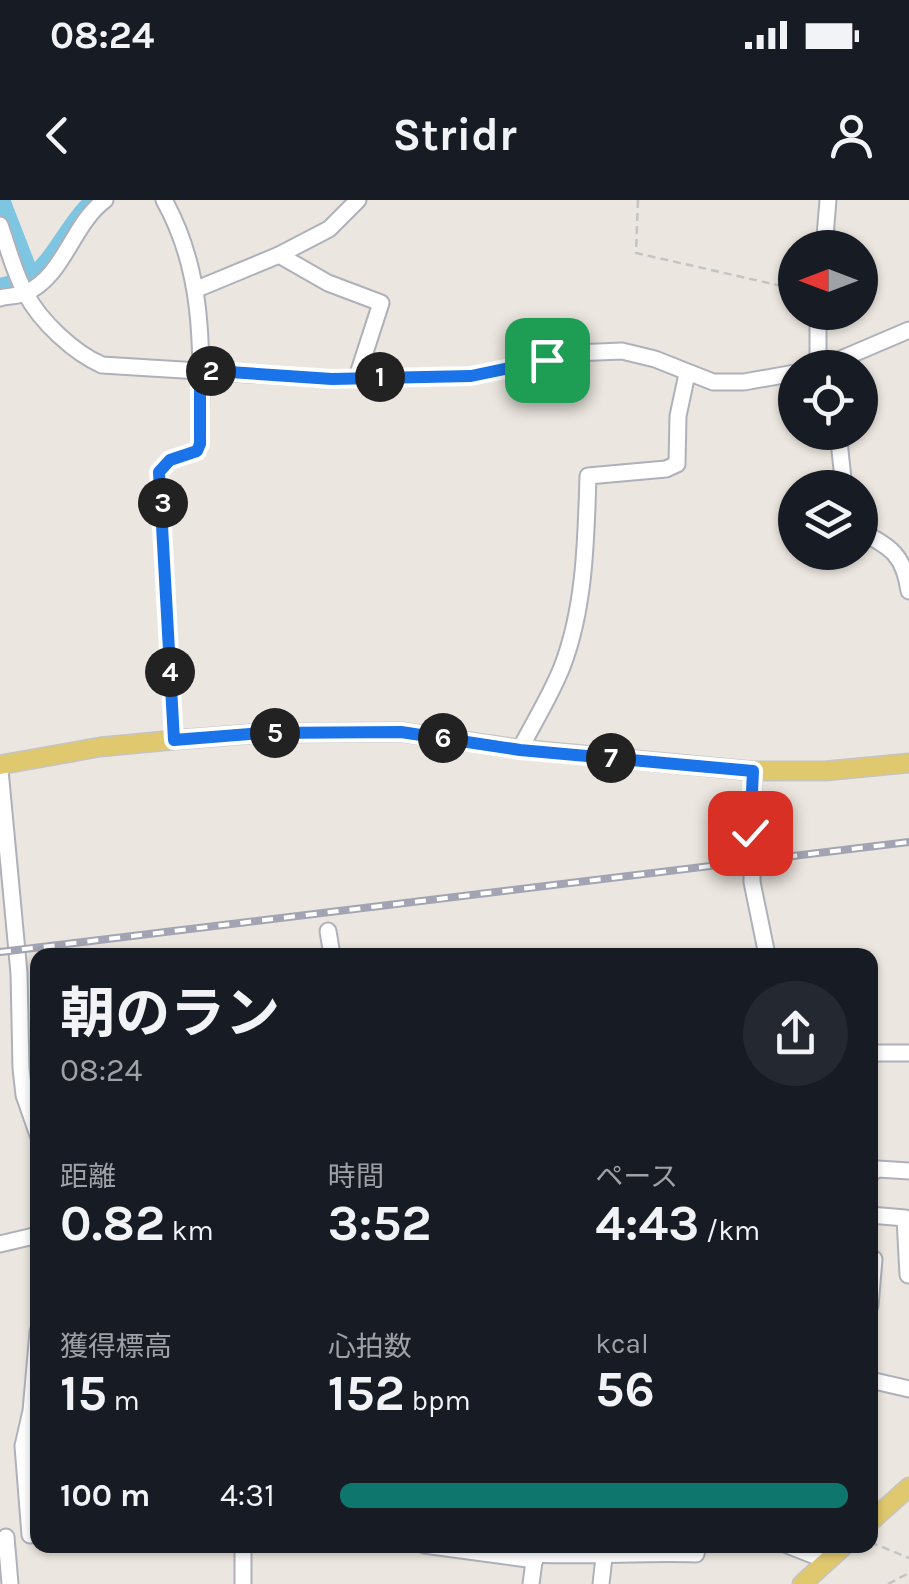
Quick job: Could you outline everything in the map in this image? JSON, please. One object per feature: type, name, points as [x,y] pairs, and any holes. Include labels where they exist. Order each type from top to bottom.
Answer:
[{"type":"main road","points":[[0,767],[100,747],[174,740],[263,733],[401,732],[520,750],[753,771],[909,763]]},
{"type":"main road","points":[[878,1515],[909,1487]]},
{"type":"main road","points":[[802,1584],[822,1555]]},
{"type":"street","points":[[0,298],[56,267],[91,210],[105,200]]},
{"type":"street","points":[[164,200],[181,230],[198,289],[200,370],[200,444],[197,451],[170,460],[159,472],[174,740]]},
{"type":"street","points":[[198,289],[280,255],[328,229],[358,200]]},
{"type":"street","points":[[826,230],[828,200]]},
{"type":"street","points":[[0,225],[22,285],[38,312],[79,352],[102,366],[332,379],[471,376],[596,350],[655,359],[713,382],[778,376]]},
{"type":"street","points":[[280,255],[328,283],[381,304],[356,377]]},
{"type":"street","points":[[862,350],[909,330]]},
{"type":"street","points":[[520,750],[563,665],[582,582],[588,476],[666,469],[677,464],[678,416],[686,374]]},
{"type":"street","points":[[878,541],[901,559],[909,591]]},
{"type":"street","points":[[0,767],[19,974],[21,1068],[30,1090]]},
{"type":"street","points":[[753,771],[752,882],[766,948]]},
{"type":"street","points":[[328,931],[331,948]]},
{"type":"street","points":[[878,1053],[909,1053]]},
{"type":"street","points":[[878,1168],[909,1172]]},
{"type":"street","points":[[878,1216],[905,1218],[908,1276],[878,1270]]},
{"type":"street","points":[[0,1244],[30,1237]]},
{"type":"street","points":[[878,1266],[907,1254]]},
{"type":"street","points":[[878,1382],[909,1389]]},
{"type":"street","points":[[30,1414],[23,1446],[30,1503]]},
{"type":"street","points":[[10,1584],[3,1537],[30,1535]]},
{"type":"street","points":[[243,1553],[243,1584]]},
{"type":"street","points":[[531,1584],[535,1553],[604,1557],[636,1553]]},
{"type":"street","points":[[670,1553],[696,1553]]},
{"type":"street","points":[[602,1584],[604,1557]]},
{"type":"path","points":[[638,200],[636,253],[778,285]]},
{"type":"path","points":[[878,1545],[909,1558]]},
{"type":"path","points":[[888,1584],[909,1573]]},
{"type":"waterway","points":[[0,200],[31,280],[0,288]]},
{"type":"waterway","points":[[31,280],[96,200]]},
{"type":"railway","points":[[33,948],[909,842]]},
{"type":"railway","points":[[0,952],[30,948]]},
{"type":"route","points":[[547,360],[471,376],[332,379],[200,370],[200,444],[190,456],[170,460],[159,472],[174,740],[263,733],[401,732],[520,750],[753,771],[750,833]]}]
